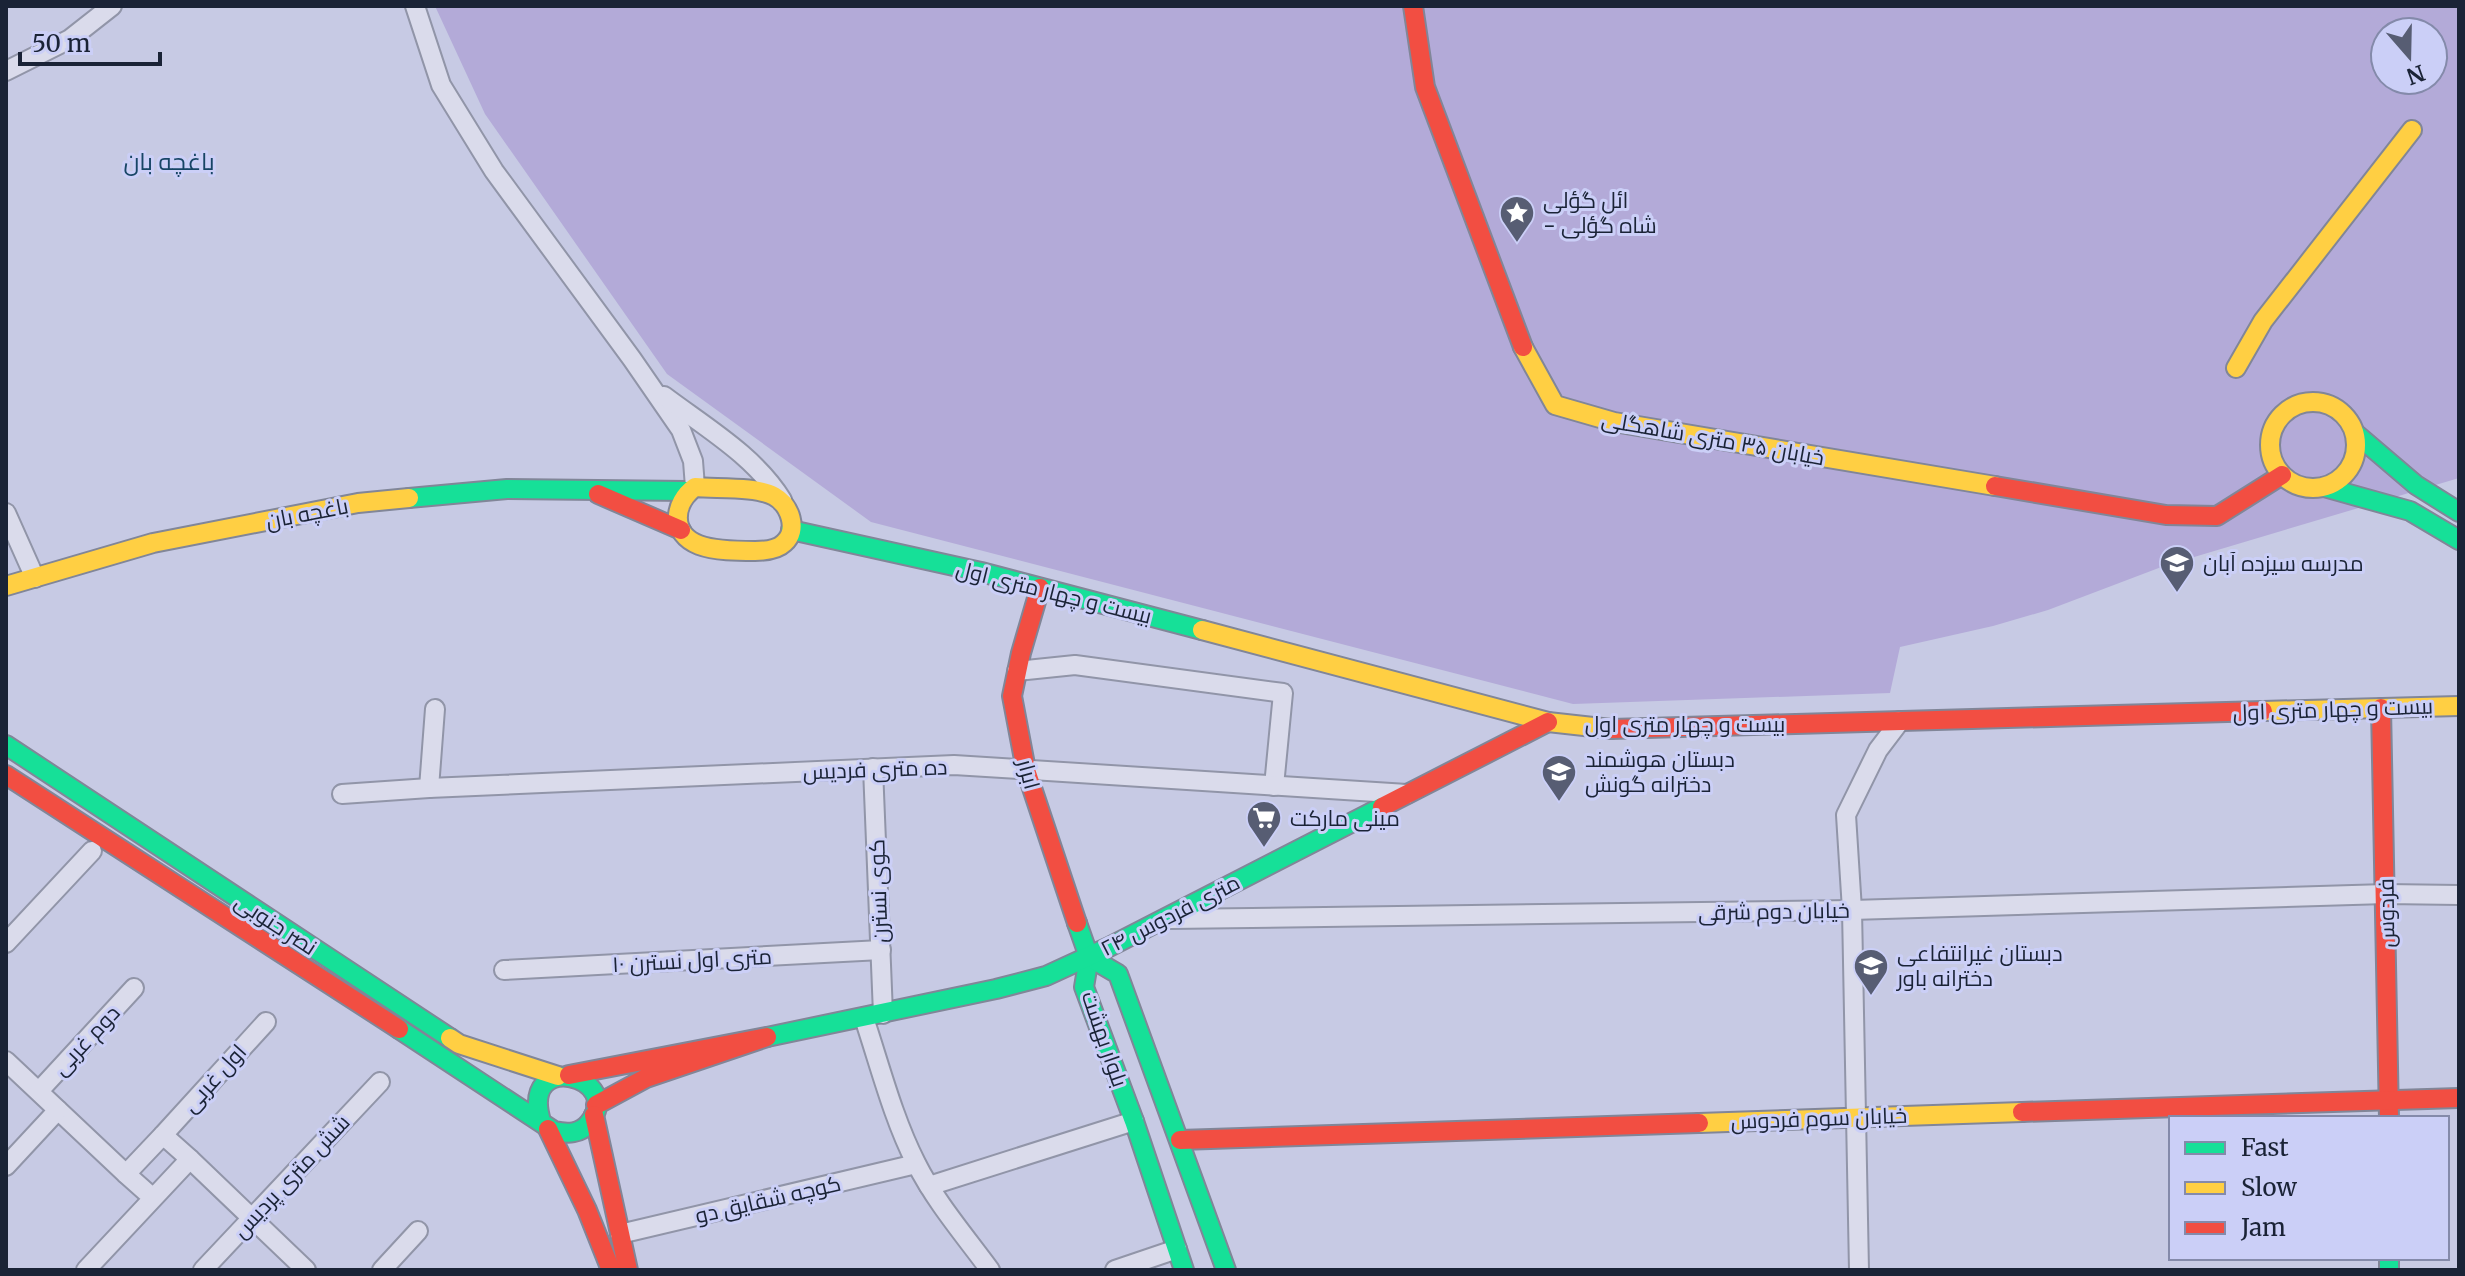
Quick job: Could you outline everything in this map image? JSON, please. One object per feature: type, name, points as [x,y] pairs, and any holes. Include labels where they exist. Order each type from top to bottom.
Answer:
[{"type":"main road","name":"خیابان ۳۵ متری شاهگلی","points":[[1413,6],[1425,87],[1521,343],[1555,405],[1614,422],[2166,515],[2217,516],[2282,475]]},
{"type":"main road","points":[[2236,368],[2263,321],[2412,130]]},
{"type":"main road","points":[[2324,487],[2347,472],[2354,460],[2355,433],[2341,411],[2317,402],[2303,402],[2281,416],[2270,439],[2270,453],[2282,475],[2295,484],[2309,488],[2324,487],[2410,511],[2459,540]]},
{"type":"main road","points":[[2355,433],[2416,485],[2459,512]]},
{"type":"main road","points":[[584,488],[681,530]]},
{"type":"main road","name":"باغچه بان","points":[[35,578],[153,543],[358,503],[507,489],[584,488],[765,492],[784,502]]},
{"type":"main road","points":[[691,489],[678,505],[676,515],[681,530],[691,542],[701,546],[763,552],[782,546],[791,530],[789,512],[784,502]]},
{"type":"main road","name":"بیست و چهار متری اول","points":[[791,530],[981,572],[1548,722],[1602,729],[2459,706]]},
{"type":"main road","points":[[6,586],[35,578]]},
{"type":"main road","points":[[6,593],[35,578]]},
{"type":"main road","name":"ابرار","points":[[1040,588],[1012,696],[1026,770],[1089,957]]},
{"type":"main road","name":"فردوس","points":[[2381,708],[2389,1109]]},
{"type":"main road","name":"۲۴ متری فردوس","points":[[563,1076],[864,1018],[1046,976],[1089,957],[1548,722]]},
{"type":"main road","name":"نصر جنوبی","points":[[6,745],[459,1044],[563,1076]]},
{"type":"main road","name":"نصر جنوبی","points":[[6,775],[545,1125]]},
{"type":"main road","name":"بلوار بهشت","points":[[1184,1270],[1134,1121],[1084,987],[1089,957],[1118,974],[1226,1270]]},
{"type":"main road","name":"۲۴ متری فردوس","points":[[595,1110],[646,1078],[767,1037]]},
{"type":"main road","points":[[611,1270],[587,1210],[537,1111],[541,1089],[548,1081],[563,1076],[579,1078],[594,1094],[628,1270]]},
{"type":"main road","name":"خیابان سوم فردوس","points":[[1180,1140],[1857,1116],[2389,1109],[2459,1098]]},
{"type":"main road","points":[[545,1125],[558,1134],[580,1132],[589,1125],[595,1110]]},
{"type":"street","points":[[6,71],[70,39],[112,6]]},
{"type":"street","points":[[415,6],[441,85],[494,171],[681,430],[693,461],[691,489]]},
{"type":"street","points":[[649,384],[749,461],[772,484],[784,502]]},
{"type":"street","points":[[6,513],[35,578]]},
{"type":"street","points":[[1017,671],[1075,665],[1283,693],[1274,786]]},
{"type":"street","points":[[429,788],[435,709]]},
{"type":"street","points":[[1859,1270],[1852,910],[1846,815],[1878,750],[1900,721]]},
{"type":"street","name":"ده متری فردیس","points":[[342,794],[954,765],[1407,794]]},
{"type":"street","name":"کوی نسترن","points":[[873,768],[883,1014]]},
{"type":"street","points":[[6,943],[92,851]]},
{"type":"street","name":"خیابان دوم شرقی","points":[[1162,919],[1852,910],[2386,894],[2459,895]]},
{"type":"street","name":"۱۰ متری اول نسترن","points":[[504,970],[881,950]]},
{"type":"street","name":"دوم غربی","points":[[39,1091],[134,988]]},
{"type":"street","points":[[864,1018],[916,1164],[990,1270]]},
{"type":"street","name":"اول غربی","points":[[126,1174],[266,1022]]},
{"type":"street","points":[[6,1061],[153,1198]]},
{"type":"street","name":"شش متری پردیس","points":[[203,1270],[380,1082]]},
{"type":"street","points":[[6,1166],[58,1110]]},
{"type":"street","points":[[929,1186],[1134,1121]]},
{"type":"street","points":[[163,1135],[306,1270]]},
{"type":"street","points":[[86,1270],[190,1159]]},
{"type":"street","name":"کوچه شقایق دو","points":[[620,1234],[916,1164]]},
{"type":"street","points":[[382,1270],[418,1231]]},
{"type":"street","points":[[1115,1270],[1177,1249]]},
{"type":"shaded area","name":"ائل گؤلی - شاه گؤلی","points":[[435,6],[2459,6],[2459,478],[2164,566],[2048,610],[1900,647],[1890,693],[1573,704],[871,522],[667,374],[485,114]]},
{"type":"traffic: fast","points":[[2355,433],[2416,485],[2459,512]]},
{"type":"traffic: fast","points":[[2324,487],[2410,511],[2459,540]]},
{"type":"traffic: fast","points":[[409,498],[507,489],[687,491]]},
{"type":"traffic: fast","points":[[791,530],[981,572],[1202,630]]},
{"type":"traffic: fast","points":[[6,745],[450,1038]]},
{"type":"traffic: fast","points":[[767,1037],[1046,976],[1109,947],[1382,807]]},
{"type":"traffic: fast","points":[[1077,923],[1089,957],[1084,987],[1134,1121],[1184,1270]]},
{"type":"traffic: fast","points":[[1089,957],[1118,974],[1226,1270]]},
{"type":"traffic: fast","points":[[399,1029],[554,1131],[573,1132],[585,1127],[597,1107],[594,1093],[585,1083],[571,1077],[557,1077],[545,1084],[538,1098],[541,1121]]},
{"type":"traffic: fast","points":[[2389,1260],[2389,1270]]},
{"type":"traffic: slow","points":[[2236,368],[2263,321],[2412,130]]},
{"type":"traffic: slow","points":[[1523,347],[1555,405],[1614,422],[1995,486]]},
{"type":"traffic: slow","points":[[2313,402],[2337,409],[2349,421],[2356,445],[2349,469],[2337,481],[2313,488],[2289,481],[2277,469],[2270,445],[2277,421],[2289,409],[2313,402]]},
{"type":"traffic: slow","points":[[695,487],[747,489],[774,496],[784,505],[791,518],[789,538],[778,547],[759,551],[734,551],[699,545],[683,534],[678,518],[682,501],[695,487]]},
{"type":"traffic: slow","points":[[6,586],[153,543],[358,503],[409,498]]},
{"type":"traffic: slow","points":[[1202,630],[1548,722],[1611,729]]},
{"type":"traffic: slow","points":[[2263,711],[2459,706]]},
{"type":"traffic: slow","points":[[450,1038],[459,1044],[558,1076]]},
{"type":"traffic: slow","points":[[1699,1123],[2022,1112]]},
{"type":"traffic: jam","points":[[1413,6],[1425,87],[1523,347]]},
{"type":"traffic: jam","points":[[1995,486],[2166,515],[2217,516],[2282,475]]},
{"type":"traffic: jam","points":[[598,494],[681,530]]},
{"type":"traffic: jam","points":[[1040,588],[1012,696],[1026,770],[1077,923]]},
{"type":"traffic: jam","points":[[2381,708],[2389,1116]]},
{"type":"traffic: jam","points":[[1611,729],[2263,711]]},
{"type":"traffic: jam","points":[[1382,807],[1548,722]]},
{"type":"traffic: jam","points":[[6,775],[399,1029]]},
{"type":"traffic: jam","points":[[569,1075],[767,1037],[646,1078],[596,1105]]},
{"type":"traffic: jam","points":[[2022,1112],[2459,1098]]},
{"type":"traffic: jam","points":[[594,1115],[628,1270]]},
{"type":"traffic: jam","points":[[1180,1140],[1699,1123]]},
{"type":"traffic: jam","points":[[548,1129],[587,1210],[611,1270]]},
{"type":"place","name":"ائل گؤلی - شاه گؤلی","points":[[1517,244]]},
{"type":"place","name":"مدرسه سیزده آبان","points":[[2177,594]]},
{"type":"place","name":"دبستان هوشمند دخترانه گونش","points":[[1559,803]]},
{"type":"place","name":"مینی مارکت","points":[[1264,849]]},
{"type":"place","name":"دبستان غیرانتفاعی دخترانه باور","points":[[1871,997]]},
{"type":"district","name":"باغچه بان","points":[[169,161]]}]
